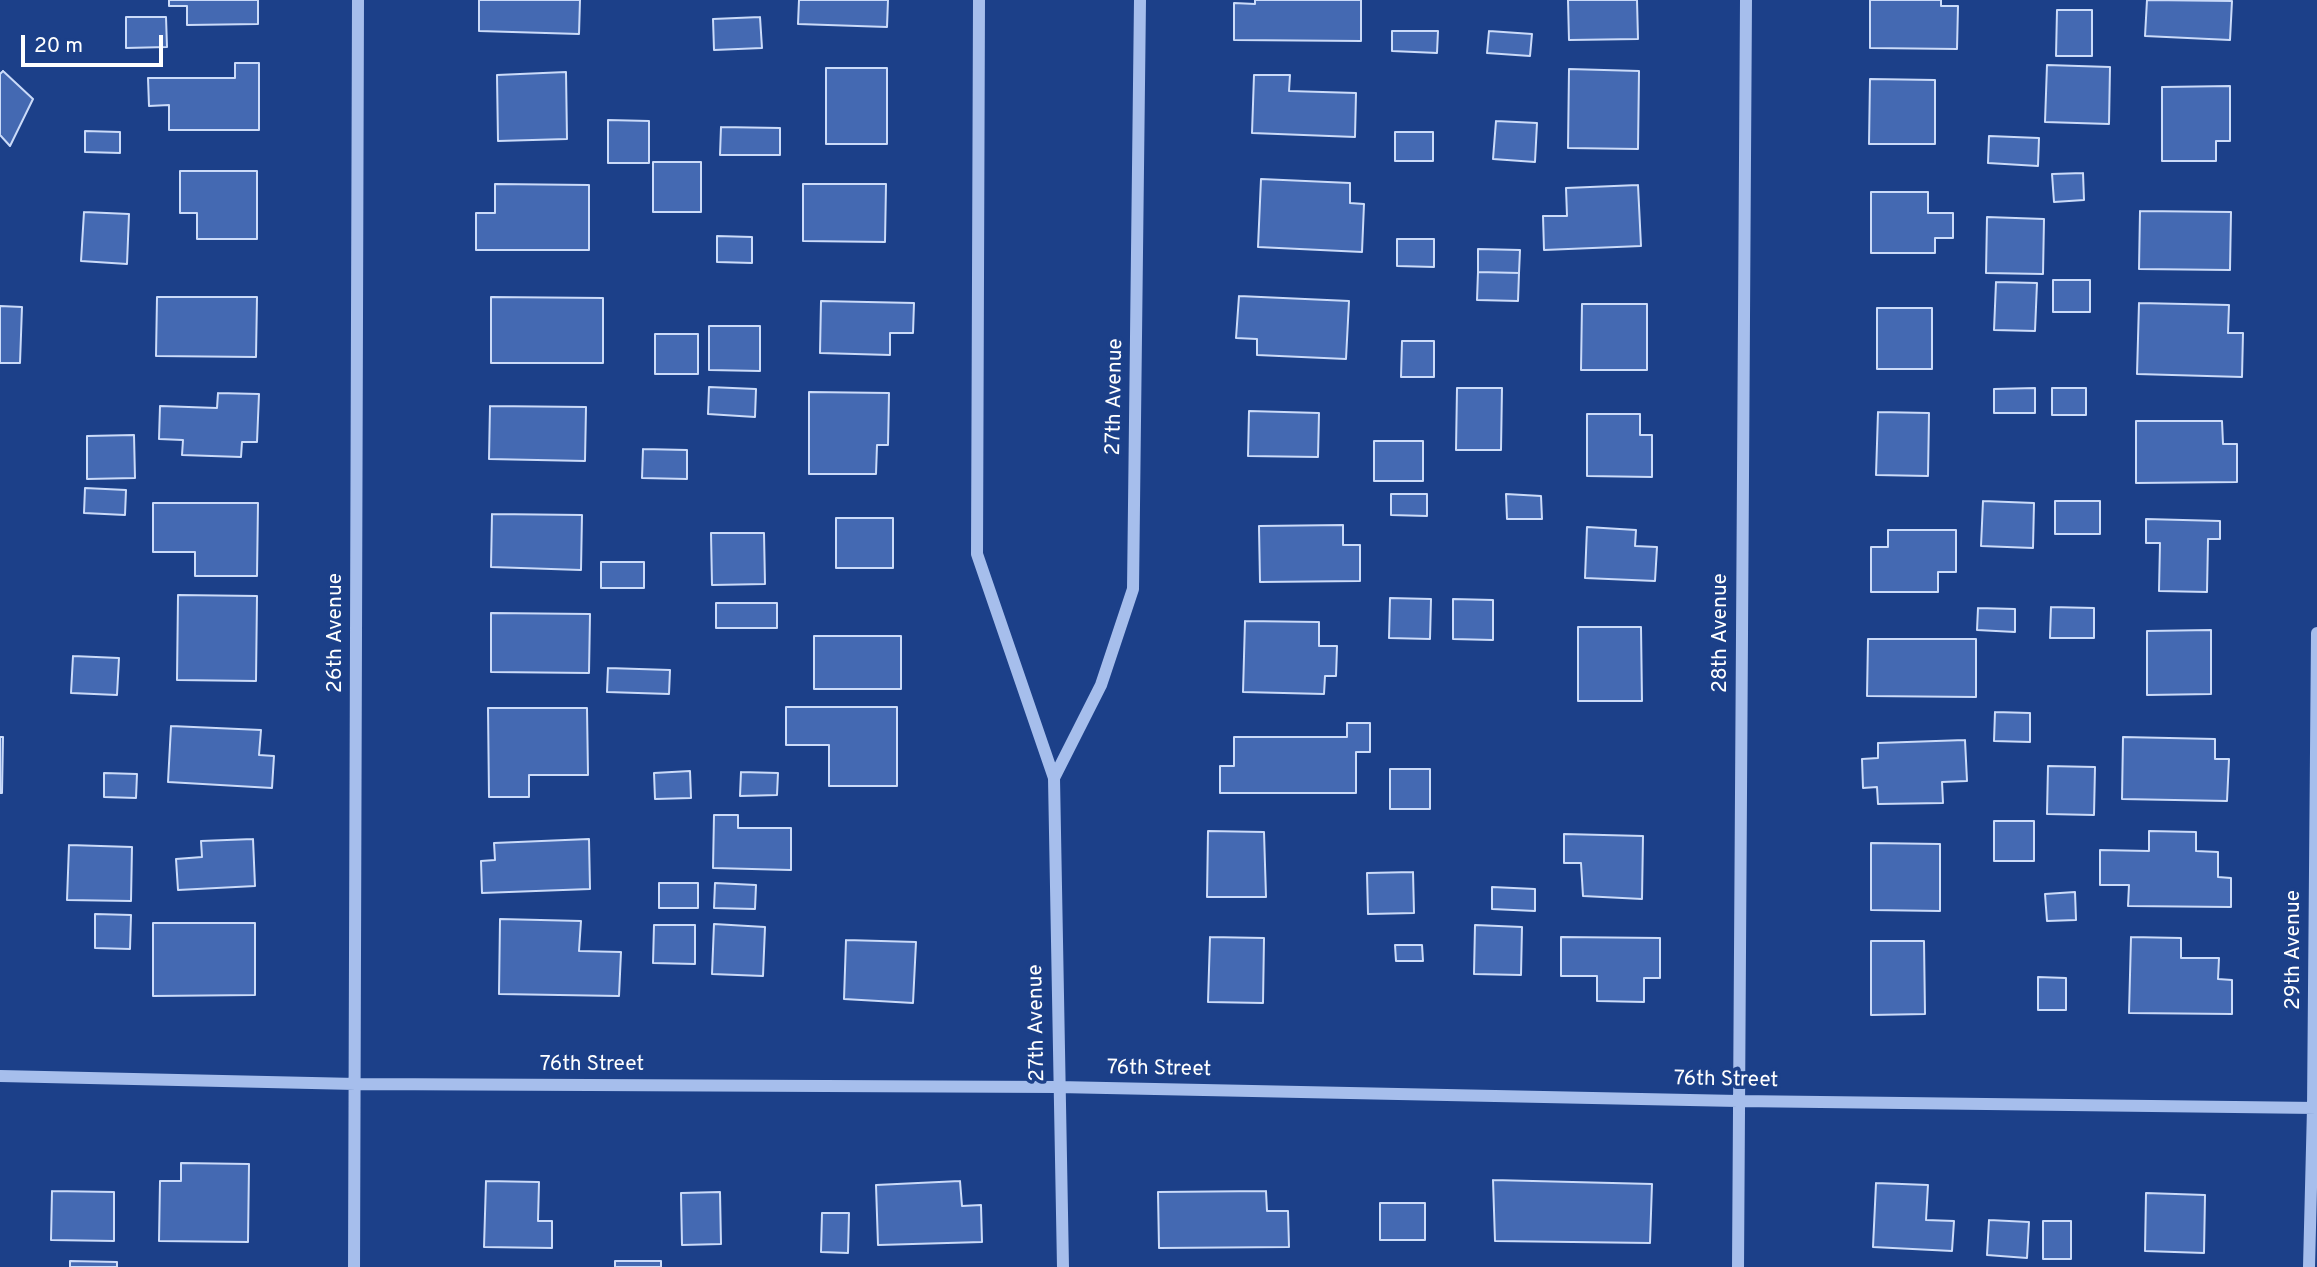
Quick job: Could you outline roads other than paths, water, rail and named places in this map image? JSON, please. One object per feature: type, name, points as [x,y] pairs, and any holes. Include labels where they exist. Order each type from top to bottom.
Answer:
[{"type":"street","name":"26th Avenue","points":[[355,1267],[358,0]]},
{"type":"street","name":"27th Avenue","points":[[979,0],[977,554],[1054,778],[1063,1267]]},
{"type":"street","name":"27th Avenue","points":[[1054,778],[1101,685],[1133,589],[1140,0]]},
{"type":"street","name":"28th Avenue","points":[[1738,1267],[1746,0]]},
{"type":"street","name":"29th Avenue","points":[[2309,1267],[2315,1108],[2317,633]]},
{"type":"street","name":"76th Street","points":[[0,1076],[356,1084],[1058,1087],[1738,1101],[2315,1108]]}]
